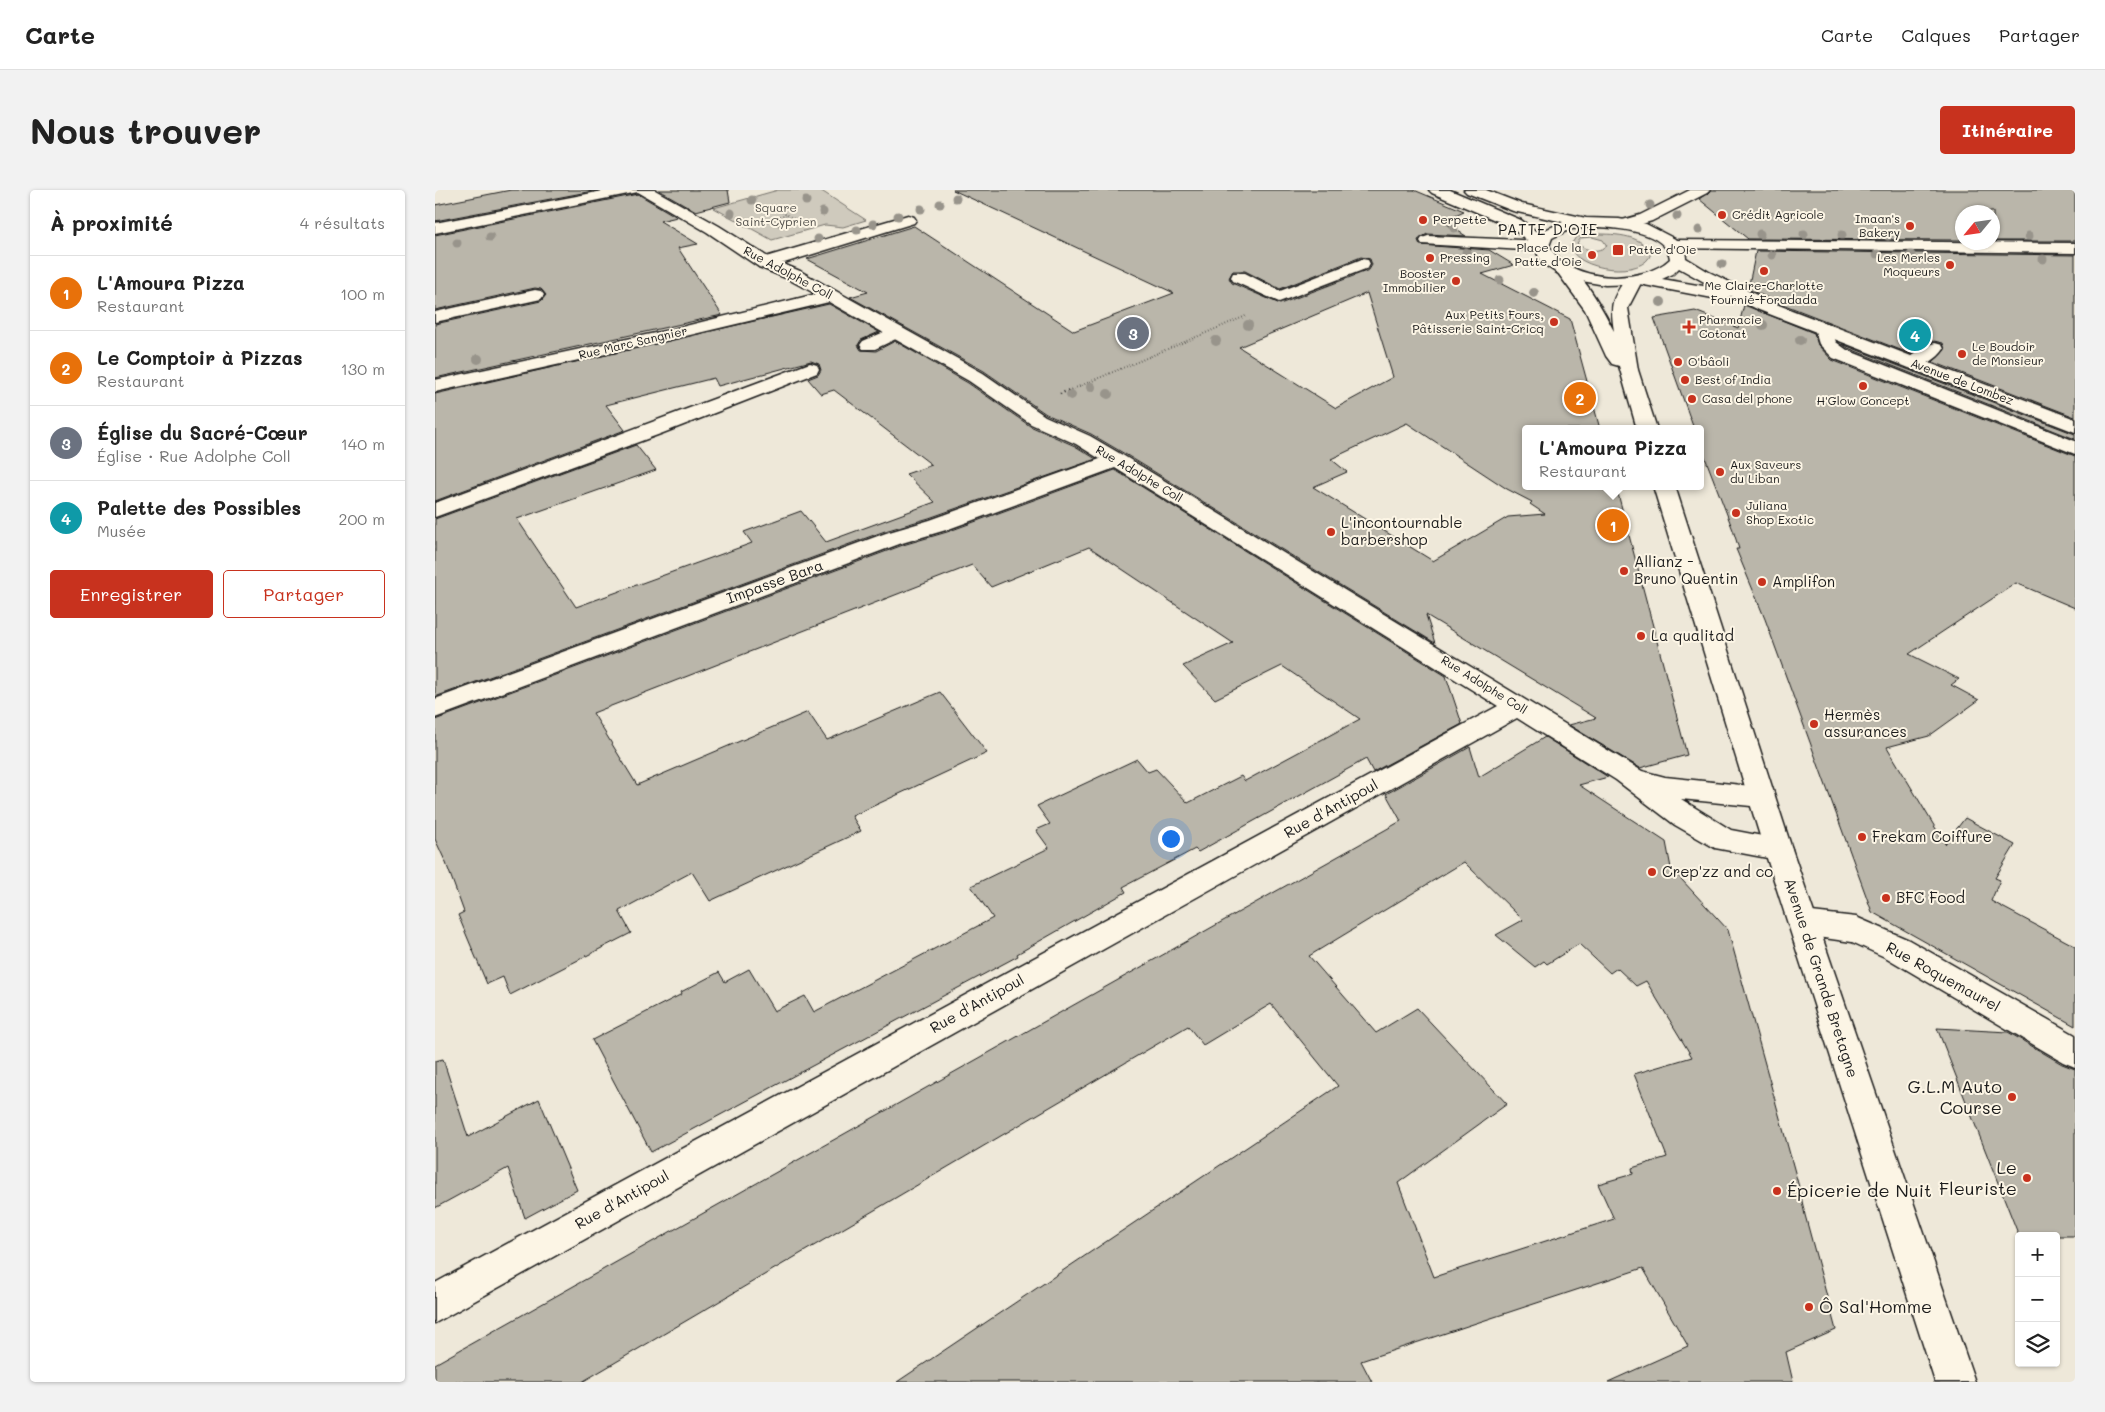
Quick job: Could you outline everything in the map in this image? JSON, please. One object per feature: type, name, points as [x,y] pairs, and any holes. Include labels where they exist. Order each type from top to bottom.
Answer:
[{"type":"street","points":[[435,228],[632,190]]},
{"type":"street","name":"Rue Adolphe Coll","points":[[644,190],[713,229],[765,263],[794,275],[976,377],[1038,420],[1083,440],[1117,460],[1626,773],[1685,817],[1725,840],[1777,849]]},
{"type":"street","points":[[1437,190],[1515,223],[1541,244],[1545,257],[1563,269],[1585,292],[1595,308],[1615,356],[1629,370]]},
{"type":"street","points":[[1472,190],[1518,208],[1588,222],[1625,224],[1661,236],[1675,253]]},
{"type":"street","points":[[1625,224],[1646,218],[1702,190]]},
{"type":"street","points":[[765,263],[908,220]]},
{"type":"street","points":[[1541,244],[1545,235],[1555,229],[1588,222]]},
{"type":"street","points":[[1428,241],[1541,244]]},
{"type":"street","points":[[1675,253],[2075,248]]},
{"type":"street","points":[[1563,269],[1596,279],[1637,281],[1667,273],[1675,253]]},
{"type":"street","name":"Avenue de Lombez","points":[[1675,253],[1703,276],[1765,306],[2075,426]]},
{"type":"street","points":[[1239,277],[1279,297],[1362,264]]},
{"type":"street","points":[[1637,281],[1624,295],[1619,308],[1629,370],[1646,425]]},
{"type":"street","name":"Avenue de Lombez","points":[[1637,281],[1704,291],[1765,306]]},
{"type":"street","points":[[435,317],[535,295]]},
{"type":"street","name":"Rue Marc Sangnier","points":[[435,386],[669,336],[831,296]]},
{"type":"street","points":[[1823,328],[1827,344],[1840,354],[2075,448]]},
{"type":"street","points":[[869,345],[896,332]]},
{"type":"street","points":[[1914,363],[1935,349]]},
{"type":"street","points":[[435,510],[810,370]]},
{"type":"street","name":"Impasse Bara","points":[[435,708],[894,538],[938,525],[1117,460]]},
{"type":"street","name":"Avenue de Grande Bretagne","points":[[1665,490],[1777,849],[1955,1382]]},
{"type":"street","name":"Rue d'Antipoul","points":[[435,1304],[1519,706]]},
{"type":"street","name":"Rue Adolphe Coll","points":[[1626,773],[1664,787],[1761,797]]},
{"type":"street","name":"Rue Roquemaurel","points":[[1803,923],[1856,930],[1898,949],[2075,1052]]},
{"type":"path","points":[[760,224],[786,216]]},
{"type":"path","points":[[1056,395],[1263,309],[1276,302],[1279,297]]},
{"type":"green space","name":"Square Saint-Cyprien","points":[[778,190],[820,190],[866,220],[843,227],[825,225],[772,240],[714,208]]},
{"type":"green space","points":[[1591,234],[1624,236],[1640,242],[1651,253],[1646,261],[1637,266],[1624,269],[1610,269],[1596,266],[1575,255],[1570,246],[1576,237]],"holes":[[[1592,237],[1603,240],[1607,246],[1600,250],[1584,248],[1577,243],[1581,238]]]},
{"type":"building","points":[[511,190],[598,190],[435,221],[435,205]]},
{"type":"building","points":[[659,190],[728,190],[730,202],[696,211]]},
{"type":"building","points":[[953,190],[1414,190],[1464,211],[1442,221],[1466,236],[1427,234],[1418,240],[1420,245],[1489,250],[1514,265],[1482,274],[1570,319],[1599,425],[1522,425],[1522,490],[1617,490],[1687,755],[1640,768],[1569,725],[1596,718],[1426,615],[1435,643],[1125,454],[1091,434],[1046,414],[984,371],[850,297],[868,292],[807,259],[914,226],[1074,331],[1174,293]],"holes":[[[1361,257],[1370,259],[1372,265],[1369,270],[1280,304],[1232,283],[1229,278],[1233,271],[1245,271],[1280,289]],[[1367,293],[1393,377],[1336,408],[1239,347]],[[1407,423],[1507,489],[1532,502],[1530,504],[1545,514],[1508,517],[1433,561],[1313,487],[1347,472],[1331,459]]]},
{"type":"building","points":[[1712,190],[2075,190],[2075,241],[2000,241],[2000,205],[1955,205],[1955,240],[1748,239],[1699,199]]},
{"type":"building","points":[[638,194],[677,217],[660,221],[698,244],[678,248],[722,315],[435,378],[435,324],[541,301],[546,295],[541,289],[535,288],[435,310],[435,235]]},
{"type":"building","points":[[1756,251],[2075,255],[2075,417],[1933,362],[1945,350],[1943,343],[1934,341],[1911,354],[1748,289]]},
{"type":"building","points":[[829,304],[879,332],[861,340],[858,345],[861,350],[876,351],[895,341],[968,383],[1030,426],[1075,446],[1096,459],[929,518],[885,531],[435,697],[435,519],[636,445],[656,470],[517,519],[576,607],[752,543],[744,532],[801,511],[826,542],[935,502],[906,474],[932,465],[834,390],[821,394],[808,379],[818,375],[821,370],[819,364],[811,361],[718,386],[714,378],[606,405],[625,430],[435,501],[435,394]]},
{"type":"building","points":[[1744,305],[1814,333],[1818,345],[1832,360],[2075,456],[2075,608],[2016,583],[1909,654],[1959,679],[1951,685],[1979,700],[1929,736],[1887,747],[1945,844],[1965,818],[2015,845],[1995,878],[2000,880],[1991,901],[2075,946],[2075,1026],[1872,912],[1765,619],[1736,549],[1739,549],[1733,530],[1704,455],[1704,425],[1693,425],[1654,318],[1695,311],[1738,328]]},
{"type":"building","points":[[1842,344],[2075,434],[2075,439],[1848,348]]},
{"type":"building","points":[[1115,470],[1446,676],[1462,724],[1373,772],[1366,759],[1198,852],[1195,849],[1123,887],[1126,892],[1017,954],[1018,956],[651,1152],[592,1040],[682,994],[681,992],[719,972],[725,982],[749,969],[774,1011],[805,996],[814,1012],[993,918],[971,886],[1049,848],[1036,830],[1050,824],[1037,806],[1137,759],[1148,772],[1156,769],[1188,803],[1241,776],[1245,781],[1360,719],[1282,666],[1215,699],[1183,666],[1233,643],[1089,547],[991,587],[972,565],[593,713],[637,785],[808,712],[827,740],[940,692],[987,753],[852,816],[861,831],[710,901],[692,872],[619,911],[631,933],[510,995],[503,977],[487,984],[458,915],[464,912],[435,839],[435,720],[903,545],[947,532]]},
{"type":"building","points":[[1545,737],[1608,777],[1579,785],[1666,842],[1671,868],[1728,930],[1799,1187],[1836,1330],[1786,1352],[1793,1382],[1608,1382],[1688,1346],[1643,1268],[1361,1361],[1372,1382],[897,1382],[1338,1086],[1271,1004],[1203,1045],[1188,1026],[582,1382],[435,1382],[435,1364],[1401,821],[1386,794],[1470,747],[1479,777]],"holes":[[[1464,862],[1523,920],[1496,935],[1535,967],[1544,961],[1547,964],[1579,944],[1610,973],[1617,968],[1636,986],[1646,981],[1692,1057],[1634,1074],[1667,1157],[1632,1168],[1633,1174],[1598,1184],[1614,1219],[1434,1277],[1398,1183],[1507,1104],[1417,1008],[1376,1033],[1309,956]]]},
{"type":"building","points":[[1937,1028],[2008,1032],[2062,1064],[2075,1069],[2075,1236],[2060,1236],[2060,1232],[2017,1232]]},
{"type":"building","points":[[443,1059],[468,1137],[539,1099],[577,1190],[525,1218],[508,1168],[435,1208],[435,1061]]},
{"type":"place","name":"Crédit Agricole","points":[[1722,215]]},
{"type":"place","name":"Perpette","points":[[1423,220]]},
{"type":"place","name":"Imaan's Bakery","points":[[1910,226]]},
{"type":"place","name":"Patte d'Oie","points":[[1618,250]]},
{"type":"place","name":"Place de la Patte d'Oie","points":[[1592,255]]},
{"type":"place","name":"Pressing","points":[[1430,258]]},
{"type":"place","name":"Les Merles Moqueurs","points":[[1950,265]]},
{"type":"place","name":"Me Claire-Charlotte Fournié-Foradada","points":[[1764,271]]},
{"type":"place","name":"Booster Immobilier","points":[[1456,281]]},
{"type":"place","name":"Aux Petits Fours, Pâtisserie Saint-Cricq","points":[[1554,322]]},
{"type":"place","name":"Pharmacie Cotonat","points":[[1689,327]]},
{"type":"place","name":"Église du Sacré-Cœur","points":[[1133,333]]},
{"type":"place","name":"Palette des Possibles","points":[[1915,335]]},
{"type":"place","name":"Le Boudoir de Monsieur","points":[[1962,354]]},
{"type":"place","name":"O'bâoli","points":[[1678,362]]},
{"type":"place","name":"Best of India","points":[[1685,380]]},
{"type":"place","name":"H'Glow Concept","points":[[1863,386]]},
{"type":"place","name":"Le Comptoir à Pizzas","points":[[1580,398]]},
{"type":"place","name":"Casa del phone","points":[[1692,399]]},
{"type":"place","name":"Aux Saveurs du Liban","points":[[1720,472]]},
{"type":"place","name":"Juliana Shop Exotic","points":[[1736,513]]},
{"type":"place","name":"L'Amoura Pizza","points":[[1613,525]]},
{"type":"place","name":"L'incontournable barbershop","points":[[1331,532]]},
{"type":"place","name":"Allianz - Bruno Quentin","points":[[1624,571]]},
{"type":"place","name":"Amplifon","points":[[1762,582]]},
{"type":"place","name":"La qualitad","points":[[1641,636]]},
{"type":"place","name":"Hermès assurances","points":[[1814,724]]},
{"type":"place","name":"Frekam Coiffure","points":[[1862,837]]},
{"type":"place","name":"Crep'zz and co","points":[[1652,872]]},
{"type":"place","name":"BFC Food","points":[[1886,898]]},
{"type":"place","name":"G.L.M Auto Course","points":[[2012,1097]]},
{"type":"place","name":"Le Fleuriste","points":[[2027,1178]]},
{"type":"place","name":"Épicerie de Nuit","points":[[1777,1191]]},
{"type":"place","name":"Ô Sal'Homme","points":[[1809,1307]]},
{"type":"district","name":"PATTE D'OIE","points":[[1548,230]]}]
